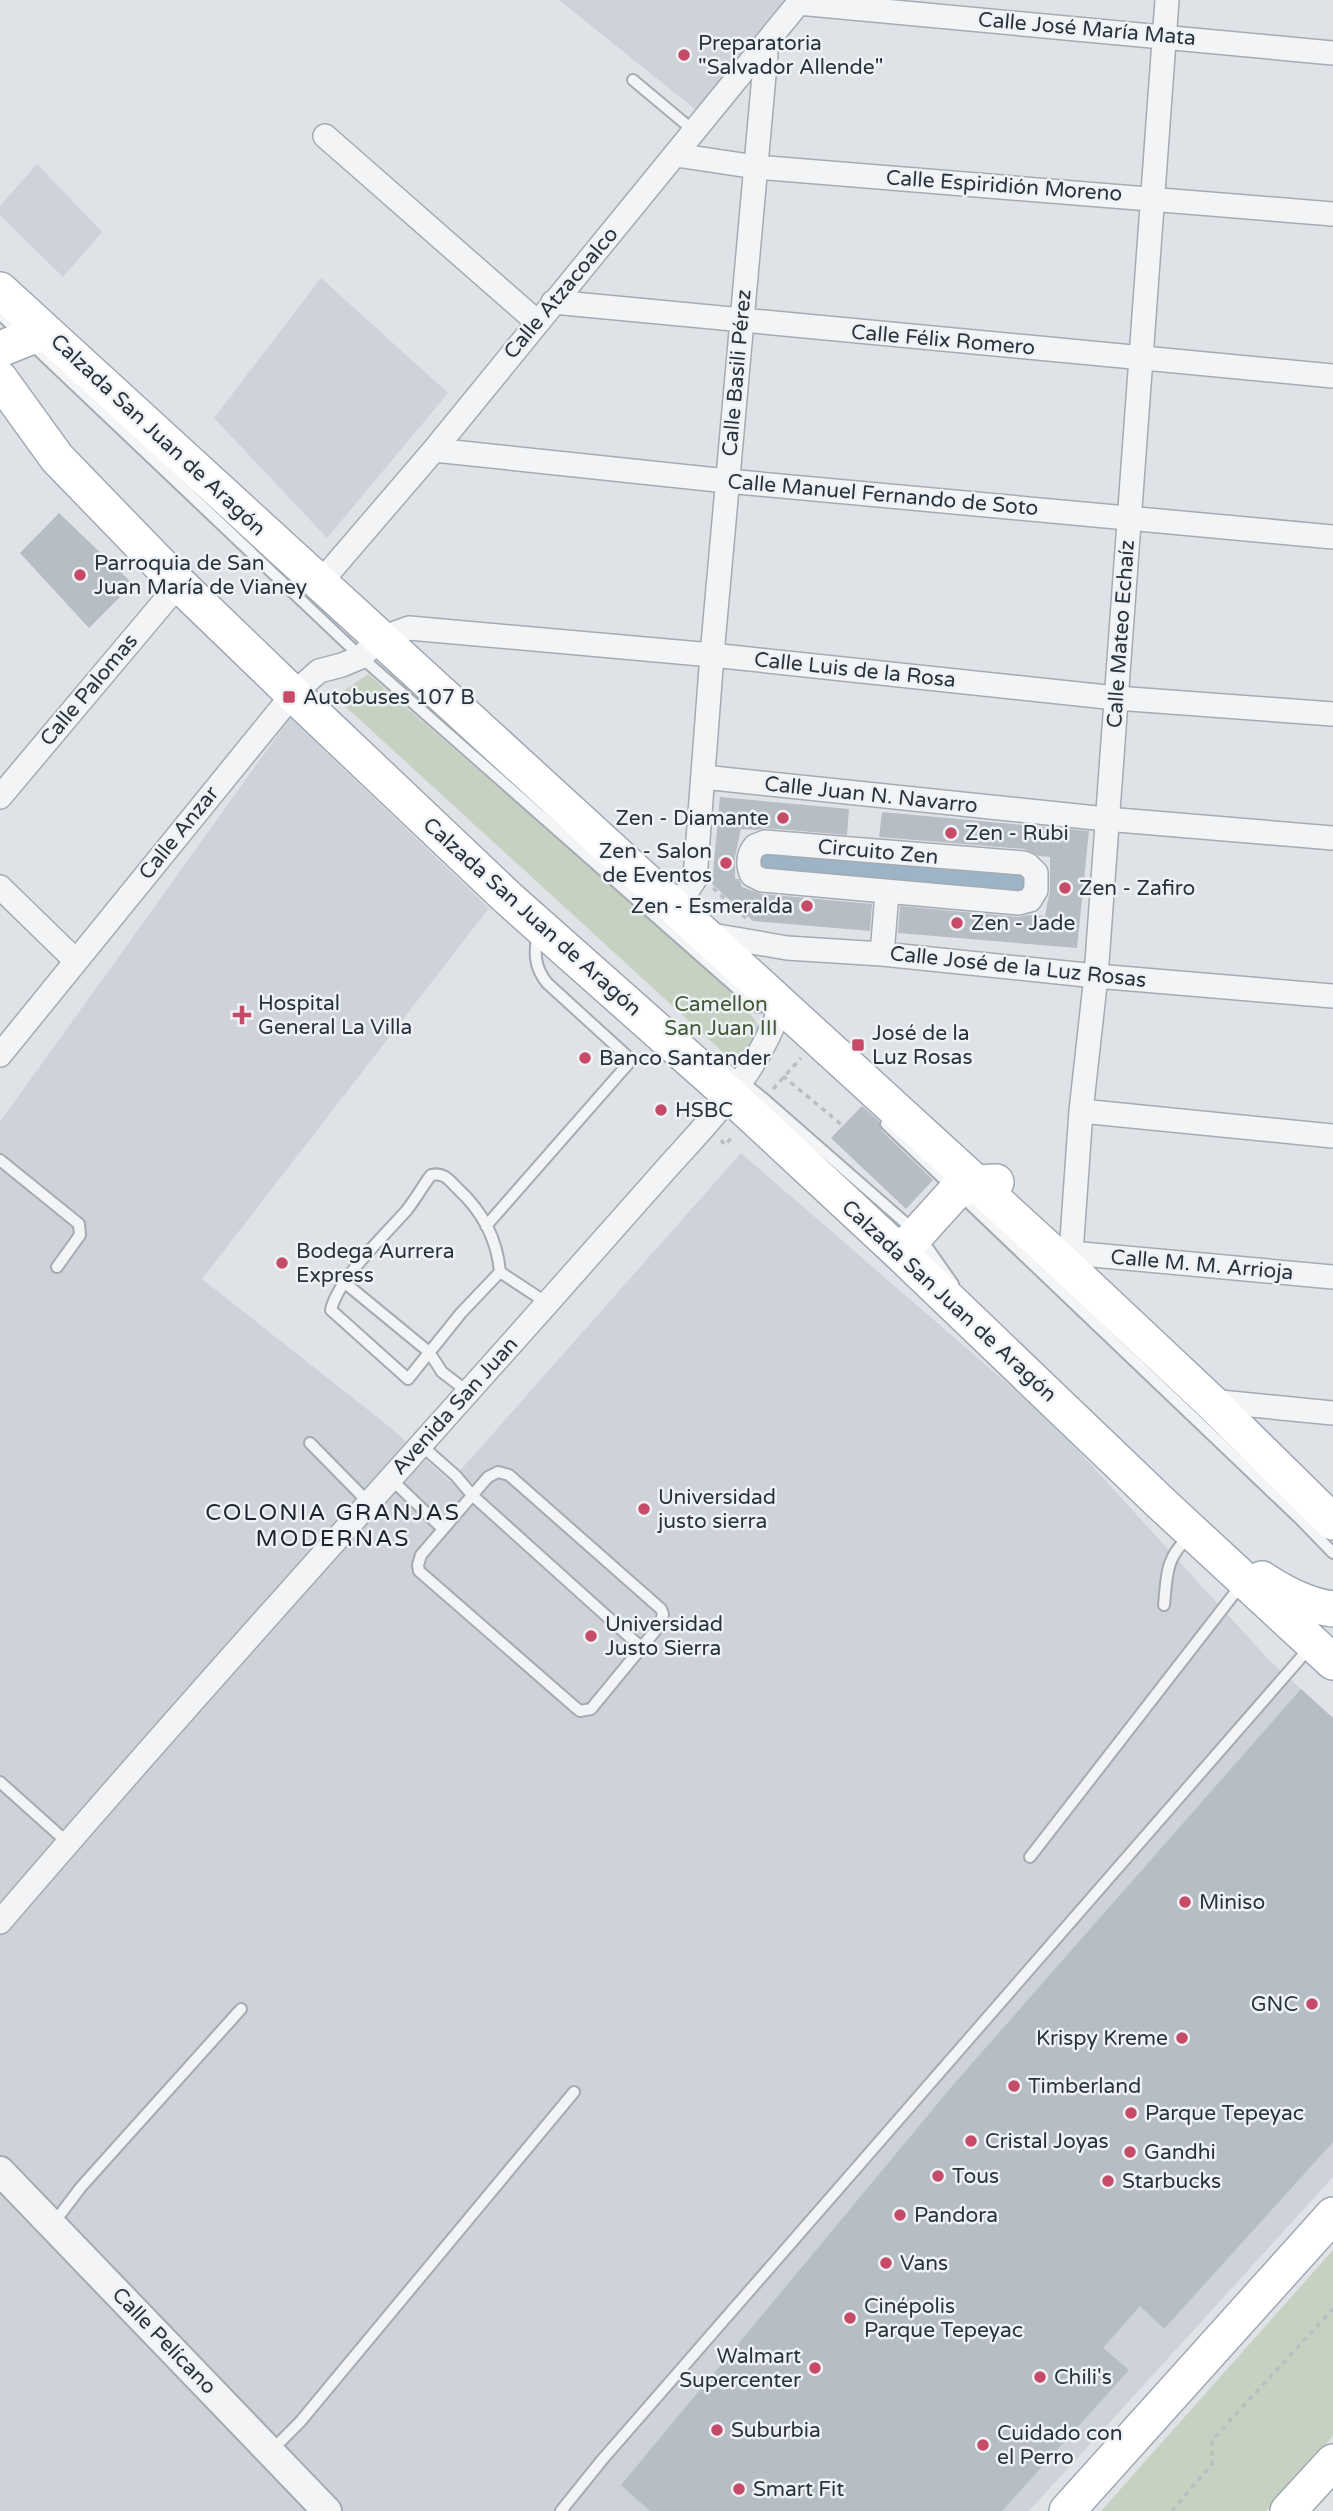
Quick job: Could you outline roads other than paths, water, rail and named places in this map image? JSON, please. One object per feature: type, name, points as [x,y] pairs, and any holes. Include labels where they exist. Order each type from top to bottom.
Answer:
[{"type":"main road","name":"Calzada San Juan de Aragón","points":[[0,290],[16,354],[57,458],[179,584],[297,690],[539,926],[736,1088],[908,1243],[1164,1506],[1194,1533],[1260,1581]]},
{"type":"main road","name":"Calzada San Juan de Aragón","points":[[16,354],[319,584],[370,648],[676,908],[703,933],[780,1019],[965,1187]]},
{"type":"main road","points":[[908,1243],[965,1187],[1012,1183],[1062,1230],[1065,1257],[1333,1522]]},
{"type":"main road","points":[[1164,1506],[1260,1581],[1318,1607],[1321,1632]]},
{"type":"main road","points":[[1067,2511],[1333,2215]]},
{"type":"main road","points":[[1288,2511],[1333,2462]]},
{"type":"street","name":"Calle Mateo Echaíz","points":[[1065,1257],[1096,976],[1167,0]]},
{"type":"street","name":"Calle José María Mata","points":[[799,2],[1333,53]]},
{"type":"street","name":"Calle Atzacoalco","points":[[319,584],[433,450],[799,2]]},
{"type":"street","name":"Calle Basili Pérez","points":[[676,908],[695,879],[712,655],[767,42]]},
{"type":"street","points":[[325,136],[537,322]]},
{"type":"street","name":"Calle Espiridión Moreno","points":[[676,155],[756,167],[1333,214]]},
{"type":"street","name":"Calle Félix Romero","points":[[554,302],[742,322],[1333,376]]},
{"type":"street","name":"Calle Manuel Fernando de Soto","points":[[433,450],[727,481],[1333,537]]},
{"type":"street","name":"Calle Palomas","points":[[0,797],[179,584]]},
{"type":"street","name":"Calle Luis de la Rosa","points":[[370,648],[409,628],[712,655],[1116,698],[1333,714]]},
{"type":"street","name":"Calle Anzar","points":[[0,1055],[297,690],[319,671],[342,665],[370,648]]},
{"type":"street","name":"Calle Juan N. Navarro","points":[[703,777],[1107,819],[1333,838]]},
{"type":"street","name":"Circuito Zen","points":[[765,842],[1023,863],[1036,873],[1034,895],[1025,903],[887,893],[762,880],[752,875],[750,856],[755,846],[765,842]]},
{"type":"street","points":[[0,887],[75,960]]},
{"type":"street","name":"Circuito Zen","points":[[882,954],[887,893]]},
{"type":"street","name":"Calle José de la Luz Rosas","points":[[703,933],[787,948],[882,954],[1333,996]]},
{"type":"street","name":"Avenida San Juan","points":[[6,1910],[69,1844],[736,1088],[780,1019]]},
{"type":"street","points":[[1082,1111],[1333,1136]]},
{"type":"street","name":"Calle M. M. Arrioja","points":[[1065,1257],[1333,1277]]},
{"type":"street","points":[[1210,1401],[1333,1413]]},
{"type":"street","name":"Calle Pelícano","points":[[6,2181],[53,2224],[327,2511]]},
{"type":"lane","points":[[633,80],[694,131]]},
{"type":"lane","points":[[0,314],[16,354],[64,450],[112,498]]},
{"type":"lane","points":[[16,354],[370,648],[780,1019]]},
{"type":"lane","points":[[263,649],[297,690],[370,750]]},
{"type":"lane","points":[[486,1226],[628,1064],[627,1056],[539,973],[535,959],[539,926]]},
{"type":"lane","points":[[576,943],[647,1005]]},
{"type":"lane","points":[[710,1056],[736,1088]]},
{"type":"lane","points":[[877,1116],[965,1187],[1333,1553]]},
{"type":"lane","points":[[0,1160],[79,1224],[80,1235],[57,1267]]},
{"type":"lane","points":[[438,1173],[445,1176],[466,1196],[486,1226],[499,1261],[500,1272],[408,1379],[332,1313],[332,1306],[345,1283],[407,1209],[431,1175],[438,1173]]},
{"type":"lane","points":[[908,1243],[960,1293]]},
{"type":"lane","points":[[500,1272],[547,1303]]},
{"type":"lane","points":[[345,1283],[429,1352],[442,1372],[469,1392]]},
{"type":"lane","points":[[969,1303],[1045,1376]]},
{"type":"lane","points":[[310,1443],[369,1503]]},
{"type":"lane","points":[[421,1445],[456,1476],[472,1495],[642,1648]]},
{"type":"lane","points":[[503,1472],[509,1475],[663,1614],[662,1620],[642,1648],[596,1706],[585,1711],[580,1710],[419,1571],[419,1560],[472,1495],[492,1473],[503,1472]]},
{"type":"lane","points":[[390,1478],[443,1529]]},
{"type":"lane","points":[[1164,1605],[1168,1569],[1176,1549],[1194,1533]]},
{"type":"lane","points":[[1030,1857],[1260,1581]]},
{"type":"lane","points":[[561,2511],[1321,1632]]},
{"type":"lane","points":[[0,1782],[69,1844]]},
{"type":"lane","points":[[53,2224],[81,2187],[242,2009]]},
{"type":"lane","points":[[270,2452],[300,2422],[573,2092]]},
{"type":"water","points":[[759,850],[1026,873],[1024,895],[758,874]]},
{"type":"place","name":"Preparatoria \"Salvador Allende\"","points":[[684,55]]},
{"type":"place","name":"Parroquia de San Juan María de Vianey","points":[[80,575]]},
{"type":"place","name":"Autobuses 107 B","points":[[289,697]]},
{"type":"place","name":"Zen - Diamante","points":[[783,818]]},
{"type":"place","name":"Zen - Rubi","points":[[951,833]]},
{"type":"place","name":"Zen - Salon de Eventos","points":[[726,863]]},
{"type":"place","name":"Zen - Zafiro","points":[[1065,888]]},
{"type":"place","name":"Zen - Esmeralda","points":[[807,906]]},
{"type":"place","name":"Zen - Jade","points":[[957,923]]},
{"type":"place","name":"Hospital General La Villa","points":[[242,1015]]},
{"type":"place","name":"José de la Luz Rosas","points":[[858,1045]]},
{"type":"place","name":"Banco Santander","points":[[585,1058]]},
{"type":"place","name":"HSBC","points":[[661,1110]]},
{"type":"place","name":"Bodega Aurrera Express","points":[[282,1263]]},
{"type":"place","name":"Universidad justo sierra","points":[[644,1509]]},
{"type":"place","name":"Universidad Justo Sierra","points":[[591,1636]]},
{"type":"place","name":"Miniso","points":[[1185,1902]]},
{"type":"place","name":"GNC","points":[[1312,2004]]},
{"type":"place","name":"Krispy Kreme","points":[[1182,2038]]},
{"type":"place","name":"Timberland","points":[[1014,2086]]},
{"type":"place","name":"Parque Tepeyac","points":[[1131,2113]]},
{"type":"place","name":"Cristal Joyas","points":[[971,2141]]},
{"type":"place","name":"Gandhi","points":[[1130,2152]]},
{"type":"place","name":"Tous","points":[[938,2176]]},
{"type":"place","name":"Starbucks","points":[[1108,2181]]},
{"type":"place","name":"Pandora","points":[[900,2215]]},
{"type":"place","name":"Vans","points":[[886,2263]]},
{"type":"place","name":"Cinépolis Parque Tepeyac","points":[[850,2318]]},
{"type":"place","name":"Walmart Supercenter","points":[[815,2368]]},
{"type":"place","name":"Chili's","points":[[1040,2377]]},
{"type":"place","name":"Suburbia","points":[[717,2430]]},
{"type":"place","name":"Cuidado con el Perro","points":[[983,2445]]},
{"type":"place","name":"Smart Fit","points":[[739,2489]]},
{"type":"district","name":"COLONIA GRANJAS MODERNAS","points":[[333,1526]]},
{"type":"park label","name":"Camellon San Juan III","points":[[721,1016]]}]
